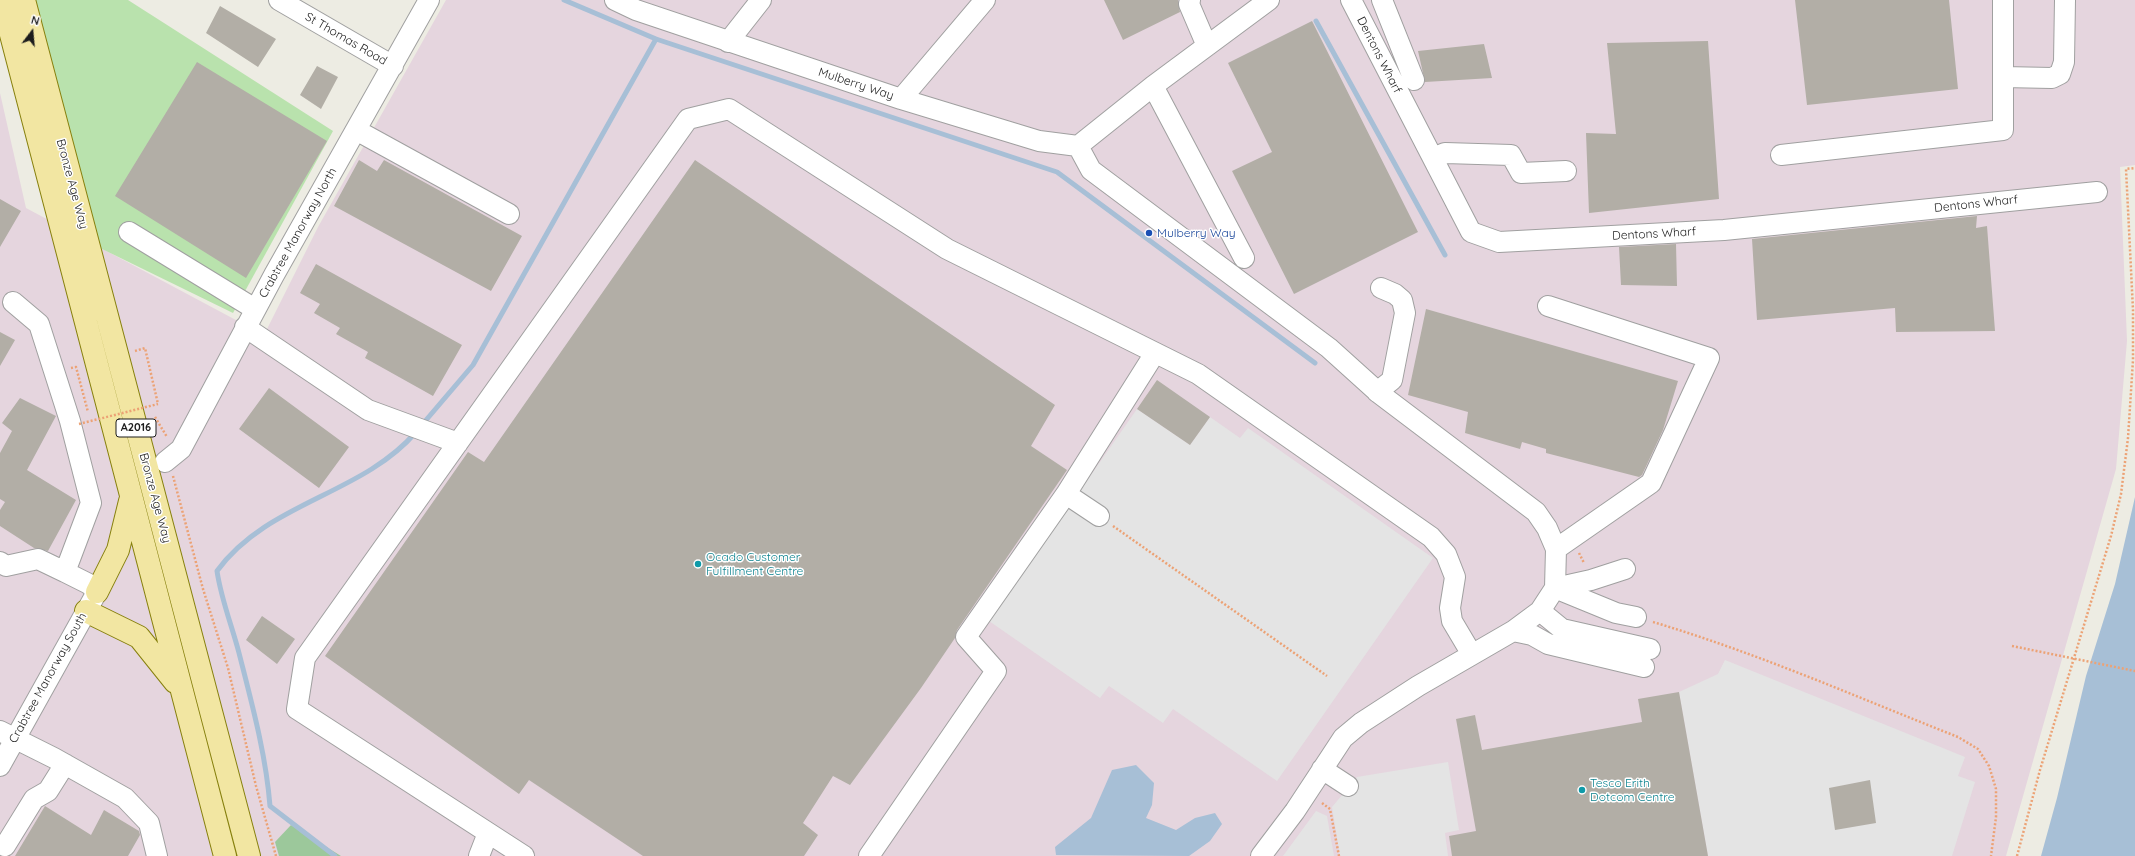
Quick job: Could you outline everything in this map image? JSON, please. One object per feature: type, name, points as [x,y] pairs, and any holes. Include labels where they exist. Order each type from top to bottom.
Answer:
[{"type":"main road","name":"Bronze Age Way","points":[[2,0],[130,498],[225,856]]},
{"type":"main road","name":"Bronze Age Way","points":[[24,0],[249,856]]},
{"type":"main road","points":[[97,592],[118,550],[130,498]]},
{"type":"main road","points":[[86,610],[139,637],[181,689]]},
{"type":"street","name":"St Thomas Road","points":[[279,0],[393,66]]},
{"type":"street","name":"Crabtree Manorway North","points":[[167,462],[180,449],[245,327],[429,0]]},
{"type":"street","name":"Mulberry Way","points":[[615,0],[638,5],[728,42],[901,99],[1039,141],[1078,146]]},
{"type":"street","points":[[728,42],[761,0]]},
{"type":"street","points":[[901,99],[985,0]]},
{"type":"street","points":[[1190,0],[1188,4],[1207,46]]},
{"type":"street","points":[[1261,856],[1295,811],[1344,738],[1361,723],[1471,653],[1513,630],[1540,610],[1555,588],[1556,549],[1547,528],[1536,512],[1377,392],[1329,348],[1091,170],[1078,146],[1153,86],[1269,0]]},
{"type":"street","name":"Dentons Wharf","points":[[1351,0],[1471,232],[1499,242],[1724,230],[2097,192]]},
{"type":"street","points":[[1382,0],[1414,80]]},
{"type":"street","points":[[1781,155],[2003,130],[2003,0]]},
{"type":"street","points":[[2003,77],[2052,78],[2060,74],[2064,62],[2065,0]]},
{"type":"street","points":[[1153,86],[1244,258]]},
{"type":"street","points":[[524,856],[297,709],[305,658],[688,119],[730,109],[947,249],[1198,374],[1431,537],[1446,554],[1455,577],[1450,608],[1452,622],[1471,653]]},
{"type":"street","points":[[356,130],[509,214]]},
{"type":"street","points":[[1433,158],[1445,153],[1511,155],[1521,173],[1566,171]]},
{"type":"street","points":[[129,232],[255,309]]},
{"type":"street","points":[[1377,392],[1392,380],[1405,313],[1402,300],[1395,294],[1380,288]]},
{"type":"street","points":[[13,302],[39,324],[70,421],[90,503],[65,572]]},
{"type":"street","points":[[1548,306],[1709,358],[1651,483],[1556,549]]},
{"type":"street","points":[[245,327],[368,410],[458,443]]},
{"type":"street","points":[[869,856],[996,671],[966,637],[1066,494],[1155,353]]},
{"type":"street","points":[[1066,494],[1099,516]]},
{"type":"street","points":[[0,562],[6,566],[38,559],[90,584],[97,592]]},
{"type":"street","points":[[1555,588],[1591,580],[1625,569]]},
{"type":"street","points":[[1555,588],[1616,612],[1636,617]]},
{"type":"street","name":"Crabtree Manorway South","points":[[0,766],[7,735],[97,592]]},
{"type":"street","points":[[1513,630],[1532,635],[1548,644],[1647,658],[1562,629],[1540,610]]},
{"type":"street","points":[[7,735],[64,764],[125,798],[149,823],[157,856]]},
{"type":"street","points":[[5,846],[34,800],[48,792],[64,764]]},
{"type":"street","points":[[1322,769],[1348,786]]},
{"type":"street","points":[[479,856],[488,833]]},
{"type":"path","points":[[2017,856],[2040,770],[2111,536],[2121,494],[2128,438],[2133,360],[2133,310],[2126,169],[2135,168]]},
{"type":"path","points":[[79,424],[158,404],[145,348],[132,352]]},
{"type":"path","points":[[148,403],[151,409]]},
{"type":"path","points":[[153,414],[169,441]]},
{"type":"path","points":[[167,462],[202,589],[228,668],[256,786],[276,856]]},
{"type":"path","points":[[1099,516],[1327,676]]},
{"type":"path","points":[[1636,617],[1686,632],[1754,657],[1958,737],[1978,749],[1989,766],[1996,789],[1996,817],[1991,856]]},
{"type":"path","points":[[2012,646],[2135,671]]},
{"type":"path","points":[[1306,794],[1330,809],[1338,856]]},
{"type":"shaded area","points":[[446,0],[2135,0],[2135,165],[2120,167],[2127,341],[2116,469],[2006,856],[0,856],[0,93],[26,208],[264,335],[318,227]]},
{"type":"shaded area","points":[[1137,409],[1190,445],[1210,417],[1240,438],[1248,428],[1433,558],[1277,781],[1173,709],[1163,723],[1109,686],[1100,698],[989,621]]},
{"type":"shaded area","points":[[1725,660],[1965,757],[1958,776],[1975,782],[1952,856],[1708,856],[1679,692],[1718,674]]},
{"type":"shaded area","points":[[1448,762],[1459,830],[1445,833],[1448,856],[1340,856],[1332,807],[1357,777]]},
{"type":"shaded area","points":[[1316,811],[1327,816],[1334,856],[1283,856]]},
{"type":"green space","points":[[33,0],[128,0],[333,131],[233,313],[98,247]]},
{"type":"green space","points":[[291,825],[341,856],[279,856],[275,842]]},
{"type":"water","points":[[2135,497],[2135,856],[2041,856],[2057,798],[2086,676],[2115,584]]},
{"type":"water","points":[[1136,765],[1154,783],[1152,805],[1146,818],[1176,830],[1195,818],[1215,813],[1222,824],[1210,841],[1189,856],[1056,855],[1055,847],[1091,818],[1112,770]]},
{"type":"building","points":[[1104,0],[1178,0],[1180,12],[1123,40]]},
{"type":"building","points":[[1795,0],[1949,0],[1958,89],[1807,105]]},
{"type":"building","points":[[220,6],[276,39],[258,67],[206,33]]},
{"type":"building","points":[[1312,21],[1418,232],[1294,294],[1232,171],[1272,152],[1228,63]]},
{"type":"building","points":[[1708,41],[1719,199],[1589,213],[1586,133],[1616,134],[1607,43]]},
{"type":"building","points":[[1484,44],[1492,78],[1425,82],[1418,51]]},
{"type":"building","points":[[197,62],[327,141],[246,278],[115,196]]},
{"type":"building","points":[[317,66],[338,77],[321,109],[300,95]]},
{"type":"building","points":[[359,160],[377,171],[384,160],[522,236],[491,291],[334,206]]},
{"type":"building","name":"Ocado Customer Fulfillment Centre","points":[[695,160],[1055,405],[1031,446],[1067,470],[957,630],[955,638],[921,688],[850,785],[833,776],[803,823],[818,835],[804,856],[643,856],[529,780],[519,794],[325,656],[468,452],[484,462]]},
{"type":"building","points":[[0,199],[21,211],[0,247]]},
{"type":"building","points":[[1977,216],[1976,228],[1987,226],[1995,331],[1896,332],[1895,308],[1757,320],[1752,239]]},
{"type":"building","points":[[1676,244],[1677,286],[1621,285],[1619,247]]},
{"type":"building","points":[[316,264],[462,345],[433,396],[365,358],[368,352],[336,334],[340,328],[314,313],[320,304],[300,293]]},
{"type":"building","points":[[1426,309],[1678,381],[1663,430],[1642,475],[1639,477],[1546,453],[1546,449],[1522,442],[1520,449],[1465,433],[1468,412],[1408,395]]},
{"type":"building","points":[[0,332],[15,340],[0,366]]},
{"type":"building","points":[[1157,380],[1210,417],[1190,445],[1137,409]]},
{"type":"building","points":[[269,388],[349,447],[319,488],[239,429]]},
{"type":"building","points":[[20,398],[56,416],[27,470],[76,500],[48,551],[34,548],[0,526],[0,510],[5,502],[0,499],[0,453],[12,431],[2,423]]},
{"type":"building","points":[[262,616],[295,639],[277,664],[246,640]]},
{"type":"building","name":"Tesco Erith Dotcom Centre","points":[[1679,692],[1708,856],[1452,856],[1449,836],[1476,831],[1456,719],[1475,715],[1482,750],[1642,722],[1638,699]]},
{"type":"building","points":[[1870,780],[1876,823],[1835,830],[1829,788]]},
{"type":"building","points":[[45,806],[91,835],[104,810],[139,831],[140,835],[128,856],[15,856]]},
{"type":"waterway","points":[[564,0],[656,39],[1057,172],[1315,363]]},
{"type":"waterway","points":[[1316,21],[1445,255]]},
{"type":"waterway","points":[[421,426],[473,365],[656,39]]},
{"type":"waterway","points":[[335,856],[270,806],[258,730],[239,653],[221,592],[217,571],[238,548],[262,529],[288,513],[369,471],[394,453],[416,432]]},
{"type":"place","name":"Mulberry Way","points":[[1149,233]]},
{"type":"place","name":"Ocado Customer Fulfillment Centre","points":[[698,564]]},
{"type":"place","name":"Tesco Erith Dotcom Centre","points":[[1582,790]]}]
